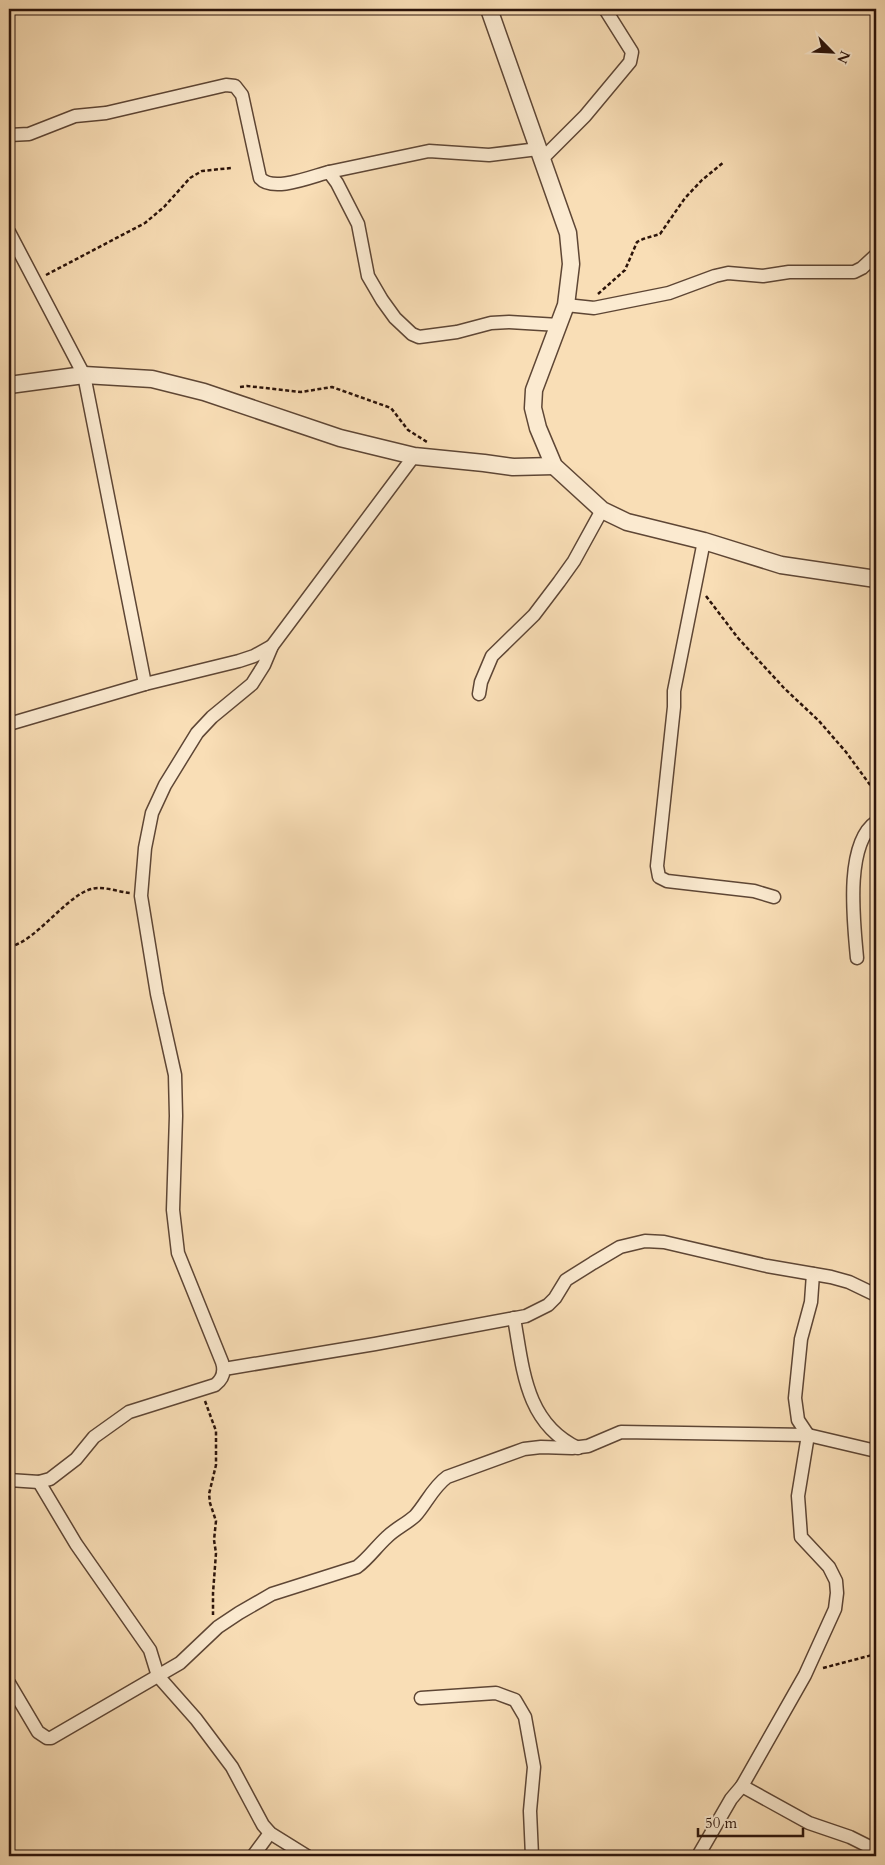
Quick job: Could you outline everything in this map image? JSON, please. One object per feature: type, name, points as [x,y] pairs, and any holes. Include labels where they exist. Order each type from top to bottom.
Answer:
[{"type":"street","points":[[489,9],[568,233],[574,306],[559,325],[534,390],[533,399],[533,408],[538,428],[554,466],[602,510],[627,522],[704,541],[781,565],[876,579]]},
{"type":"street","points":[[9,135],[29,134],[75,116],[106,113],[226,85],[235,86],[242,95],[258,171],[263,181],[274,184],[287,183],[329,172],[429,152],[489,155],[541,153],[604,94],[630,62],[632,52],[605,9]]},
{"type":"street","points":[[329,172],[337,183],[358,224],[368,276],[395,318],[408,331],[419,337],[457,332],[491,323],[510,322],[559,325]]},
{"type":"street","points":[[9,232],[84,375],[145,684]]},
{"type":"street","points":[[574,306],[594,308],[668,293],[715,276],[728,274],[763,276],[789,272],[854,272],[862,268],[876,255]]},
{"type":"street","points":[[9,385],[84,375],[152,379],[204,392],[340,438],[414,456],[513,468],[554,466]]},
{"type":"street","points":[[9,1480],[39,1482],[50,1479],[76,1458],[94,1437],[129,1412],[201,1390],[220,1382],[224,1369],[178,1253],[173,1210],[176,1109],[175,1075],[157,994],[141,896],[145,848],[152,813],[165,785],[197,733],[212,717],[252,684],[264,666],[272,646],[414,456]]},
{"type":"street","points":[[479,694],[492,656],[534,615],[559,582],[574,561],[602,510]]},
{"type":"street","points":[[704,541],[674,691],[674,707],[657,866],[660,876],[667,880],[754,891],[774,897]]},
{"type":"street","points":[[9,724],[145,684],[239,662],[272,646]]},
{"type":"street","points":[[858,958],[853,911],[855,865],[864,836],[876,822]]},
{"type":"street","points":[[224,1369],[376,1344],[526,1316],[544,1308],[555,1298],[562,1284],[571,1276],[620,1247],[636,1243],[664,1242],[849,1282],[876,1294]]},
{"type":"street","points":[[698,1856],[731,1799],[742,1786],[805,1675],[835,1609],[836,1581],[829,1567],[801,1537],[798,1496],[808,1435],[798,1420],[795,1398],[801,1339],[811,1302],[813,1274]]},
{"type":"street","points":[[514,1318],[527,1388],[537,1412],[551,1430],[578,1448]]},
{"type":"street","points":[[9,1683],[38,1732],[47,1738],[51,1738],[180,1663],[218,1627],[272,1594],[357,1567],[368,1559],[397,1528],[414,1516],[437,1486],[447,1477],[524,1450],[541,1447],[578,1448],[597,1443],[621,1432],[808,1435],[876,1451]]},
{"type":"street","points":[[39,1482],[76,1544],[150,1650],[158,1676],[196,1719],[232,1767],[258,1816],[270,1833],[307,1856]]},
{"type":"street","points":[[421,1698],[496,1693],[515,1700],[525,1717],[534,1767],[530,1811],[532,1856]]},
{"type":"street","points":[[742,1786],[809,1823],[850,1837],[876,1850]]},
{"type":"street","points":[[253,1856],[270,1833]]},
{"type":"path","points":[[574,306],[625,270],[637,242],[660,234],[685,198],[702,180],[724,162]]},
{"type":"path","points":[[34,281],[146,223],[164,207],[190,178],[202,171],[231,168]]},
{"type":"path","points":[[236,388],[247,386],[301,392],[332,387],[392,408],[408,430],[432,445]]},
{"type":"path","points":[[696,583],[738,638],[784,688],[819,721],[846,752],[876,793]]},
{"type":"path","points":[[9,947],[24,941],[88,889],[99,888],[141,896]]},
{"type":"path","points":[[201,1390],[216,1431],[216,1465],[209,1494],[216,1521],[212,1612],[218,1627]]},
{"type":"path","points":[[805,1675],[830,1666],[876,1654]]}]
